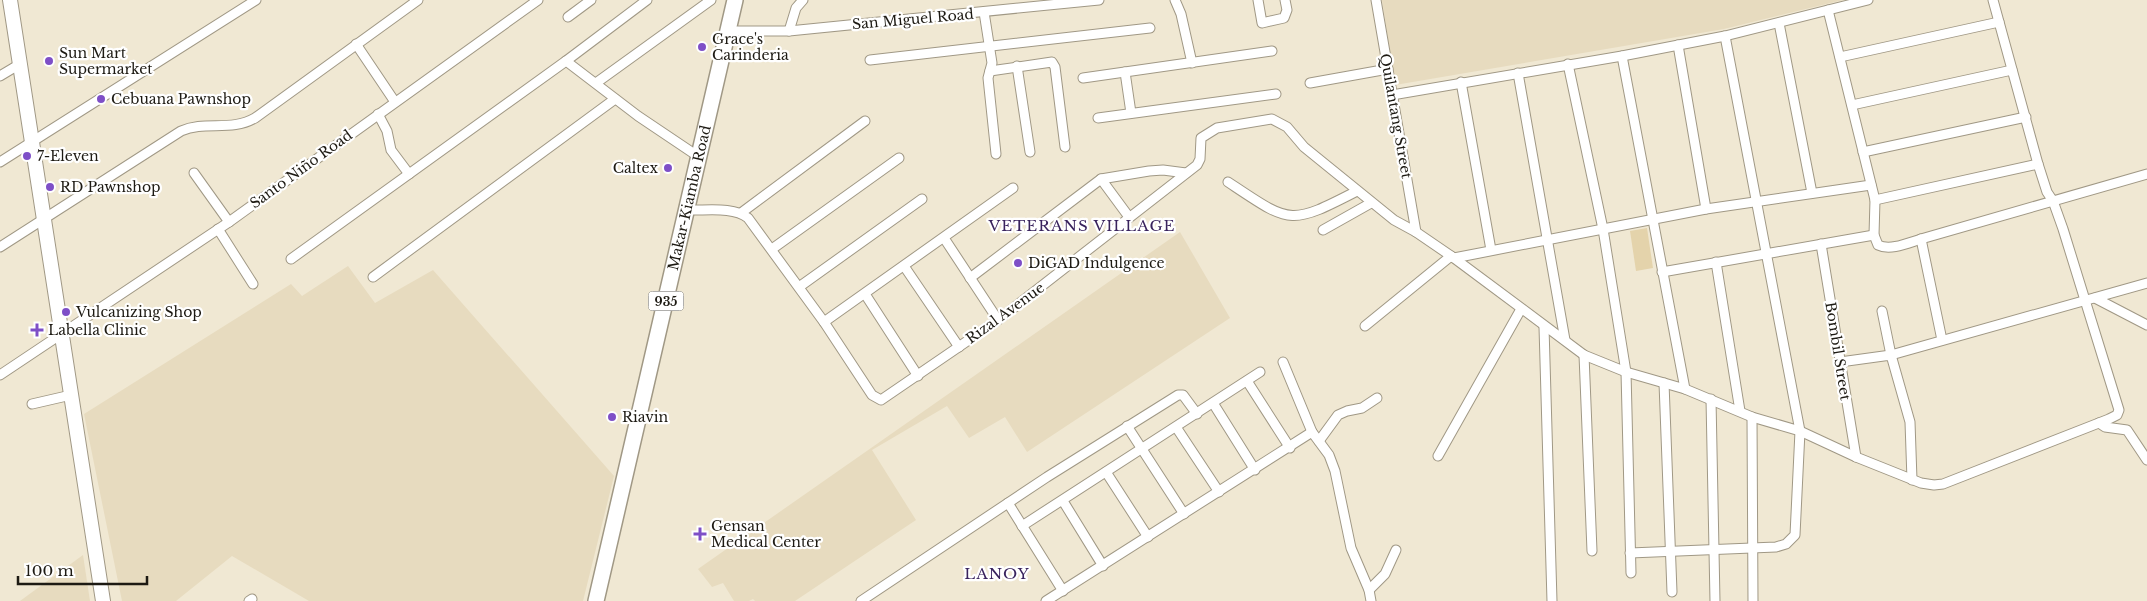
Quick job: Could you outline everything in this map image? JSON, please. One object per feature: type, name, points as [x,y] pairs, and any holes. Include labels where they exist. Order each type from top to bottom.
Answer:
[{"type":"main road","name":"Makar-Kiamba Road","points":[[596,601],[735,0]]},
{"type":"street","points":[[10,0],[103,601]]},
{"type":"street","points":[[0,162],[256,0]]},
{"type":"street","points":[[0,247],[181,131],[199,125],[224,127],[237,125],[255,118],[418,0]]},
{"type":"street","name":"Santo Niño Road","points":[[0,375],[229,222],[538,0]]},
{"type":"street","points":[[568,17],[591,0]]},
{"type":"street","points":[[291,259],[566,61],[647,0]]},
{"type":"street","points":[[596,83],[711,0]]},
{"type":"street","points":[[789,31],[796,8],[803,0]]},
{"type":"street","name":"San Miguel Road","points":[[727,31],[789,31],[1099,0]]},
{"type":"street","points":[[1176,0],[1192,63]]},
{"type":"street","points":[[1258,0],[1262,23],[1284,18],[1288,10],[1285,0]]},
{"type":"street","name":"Quilantang Street","points":[[1376,0],[1416,232]]},
{"type":"street","points":[[1392,95],[1622,56],[1725,36],[1868,0]]},
{"type":"street","points":[[1228,182],[1279,214],[1294,217],[1309,214],[1357,191],[1394,220],[1416,232],[1452,257],[1584,355],[1626,372],[1685,390],[1752,417],[1800,431],[1912,480],[1934,485],[1943,484],[2099,423],[2117,415],[2118,410],[2053,200],[2046,192],[1993,0]]},
{"type":"street","points":[[1828,10],[1875,200],[1874,235],[1878,245],[1881,247],[1921,240],[2147,174]]},
{"type":"street","points":[[984,12],[992,66],[988,78],[996,154]]},
{"type":"street","points":[[1840,57],[1999,22]]},
{"type":"street","points":[[1779,23],[1812,193]]},
{"type":"street","points":[[870,60],[1150,28]]},
{"type":"street","points":[[1630,553],[1714,548],[1776,547],[1786,544],[1794,535],[1800,431],[1725,36]]},
{"type":"street","points":[[356,44],[395,102]]},
{"type":"street","points":[[1678,45],[1706,209]]},
{"type":"street","points":[[1083,78],[1272,51]]},
{"type":"street","points":[[1622,56],[1685,390]]},
{"type":"street","points":[[566,61],[616,99],[699,157]]},
{"type":"street","points":[[990,71],[1047,62],[1054,63],[1065,147]]},
{"type":"street","points":[[0,76],[20,64]]},
{"type":"street","points":[[1568,64],[1603,229],[1626,372],[1631,574]]},
{"type":"street","points":[[1017,66],[1030,152]]},
{"type":"street","points":[[1310,82],[1388,69]]},
{"type":"street","points":[[1852,105],[2012,70]]},
{"type":"street","points":[[1125,72],[1131,113]]},
{"type":"street","points":[[1518,73],[1565,340]]},
{"type":"street","points":[[1461,82],[1491,250]]},
{"type":"street","points":[[1098,118],[1276,94]]},
{"type":"street","points":[[373,277],[616,99]]},
{"type":"street","points":[[378,114],[387,131],[391,150],[409,174]]},
{"type":"street","points":[[1864,152],[2026,117]]},
{"type":"street","name":"Rizal Avenue","points":[[824,322],[872,395],[881,400],[998,320],[1197,165],[1200,159],[1201,138],[1217,128],[1272,118],[1287,127],[1304,146],[1357,191]]},
{"type":"street","points":[[741,213],[865,121]]},
{"type":"street","points":[[772,248],[899,158]]},
{"type":"street","points":[[1875,200],[2038,164]]},
{"type":"street","points":[[970,278],[1101,179],[1164,170],[1186,173]]},
{"type":"street","points":[[194,173],[229,222]]},
{"type":"street","points":[[1101,179],[1129,217]]},
{"type":"street","points":[[1365,326],[1452,257],[1706,209],[1871,184]]},
{"type":"street","points":[[687,210],[741,213],[754,225],[772,248],[824,322],[1013,188]]},
{"type":"street","points":[[799,287],[922,199]]},
{"type":"street","points":[[1323,230],[1371,203]]},
{"type":"street","points":[[218,229],[253,284]]},
{"type":"street","points":[[1662,272],[1874,235]]},
{"type":"street","points":[[944,238],[998,320]]},
{"type":"street","points":[[1921,240],[1942,340]]},
{"type":"street","name":"Bombil Street","points":[[1821,244],[1856,457]]},
{"type":"street","points":[[1716,262],[1740,411]]},
{"type":"street","points":[[904,266],[959,347]]},
{"type":"street","points":[[1840,362],[1891,355],[2147,283]]},
{"type":"street","points":[[865,294],[918,376]]},
{"type":"street","points":[[2095,298],[2147,325]]},
{"type":"street","points":[[1438,456],[1521,309]]},
{"type":"street","points":[[1882,311],[1891,355],[1910,422],[1912,480]]},
{"type":"street","points":[[1544,326],[1552,601]]},
{"type":"street","points":[[1584,355],[1592,552]]},
{"type":"street","points":[[1283,362],[1312,432],[1329,455],[1335,471],[1351,548],[1369,590],[1371,601]]},
{"type":"street","points":[[1022,526],[1260,372]]},
{"type":"street","points":[[1247,381],[1290,448]]},
{"type":"street","points":[[1664,383],[1672,592]]},
{"type":"street","points":[[861,601],[1008,503],[1180,394],[1183,395],[1197,414]]},
{"type":"street","points":[[32,404],[71,395]]},
{"type":"street","points":[[1319,441],[1338,415],[1362,408],[1377,398]]},
{"type":"street","points":[[1711,400],[1715,601]]},
{"type":"street","points":[[1213,403],[1255,470]]},
{"type":"street","points":[[1752,417],[1753,601]]},
{"type":"street","points":[[2099,423],[2105,427],[2127,430],[2147,460]]},
{"type":"street","points":[[1127,426],[1184,514]]},
{"type":"street","points":[[1176,427],[1219,492]]},
{"type":"street","points":[[1046,601],[1290,448],[1312,432]]},
{"type":"street","points":[[1106,472],[1148,537]]},
{"type":"street","points":[[1063,501],[1103,566]]},
{"type":"street","points":[[1008,503],[1063,591]]},
{"type":"street","points":[[1369,590],[1385,574],[1396,550]]},
{"type":"shaded area","points":[[1382,0],[1843,0],[1724,29],[1395,85]]},
{"type":"shaded area","points":[[1647,228],[1653,268],[1636,271],[1630,231]]},
{"type":"shaded area","points":[[1180,232],[1230,318],[1027,452],[1005,417],[969,438],[947,406],[872,450],[916,520],[795,601],[755,601],[753,599],[749,601],[734,601],[723,583],[712,587],[698,569]]},
{"type":"shaded area","points":[[348,266],[375,303],[433,270],[614,476],[583,601],[309,601],[232,556],[176,601],[122,601],[84,414],[291,284],[302,296]]},
{"type":"shaded area","points":[[83,555],[90,601],[20,601]]},
{"type":"place","name":"Grace's Carinderia","points":[[702,47]]},
{"type":"place","name":"Sun Mart Supermarket","points":[[49,61]]},
{"type":"place","name":"Cebuana Pawnshop","points":[[101,99]]},
{"type":"place","name":"7-Eleven","points":[[27,156]]},
{"type":"place","name":"Caltex","points":[[668,168]]},
{"type":"place","name":"RD Pawnshop","points":[[50,187]]},
{"type":"place","name":"DiGAD Indulgence","points":[[1018,263]]},
{"type":"place","name":"Vulcanizing Shop","points":[[66,312]]},
{"type":"place","name":"Labella Clinic","points":[[37,330]]},
{"type":"place","name":"Riavin","points":[[612,417]]},
{"type":"place","name":"Gensan Medical Center","points":[[700,534]]},
{"type":"district","name":"VETERANS VILLAGE","points":[[1082,225]]},
{"type":"district","name":"LANOY","points":[[997,573]]}]
